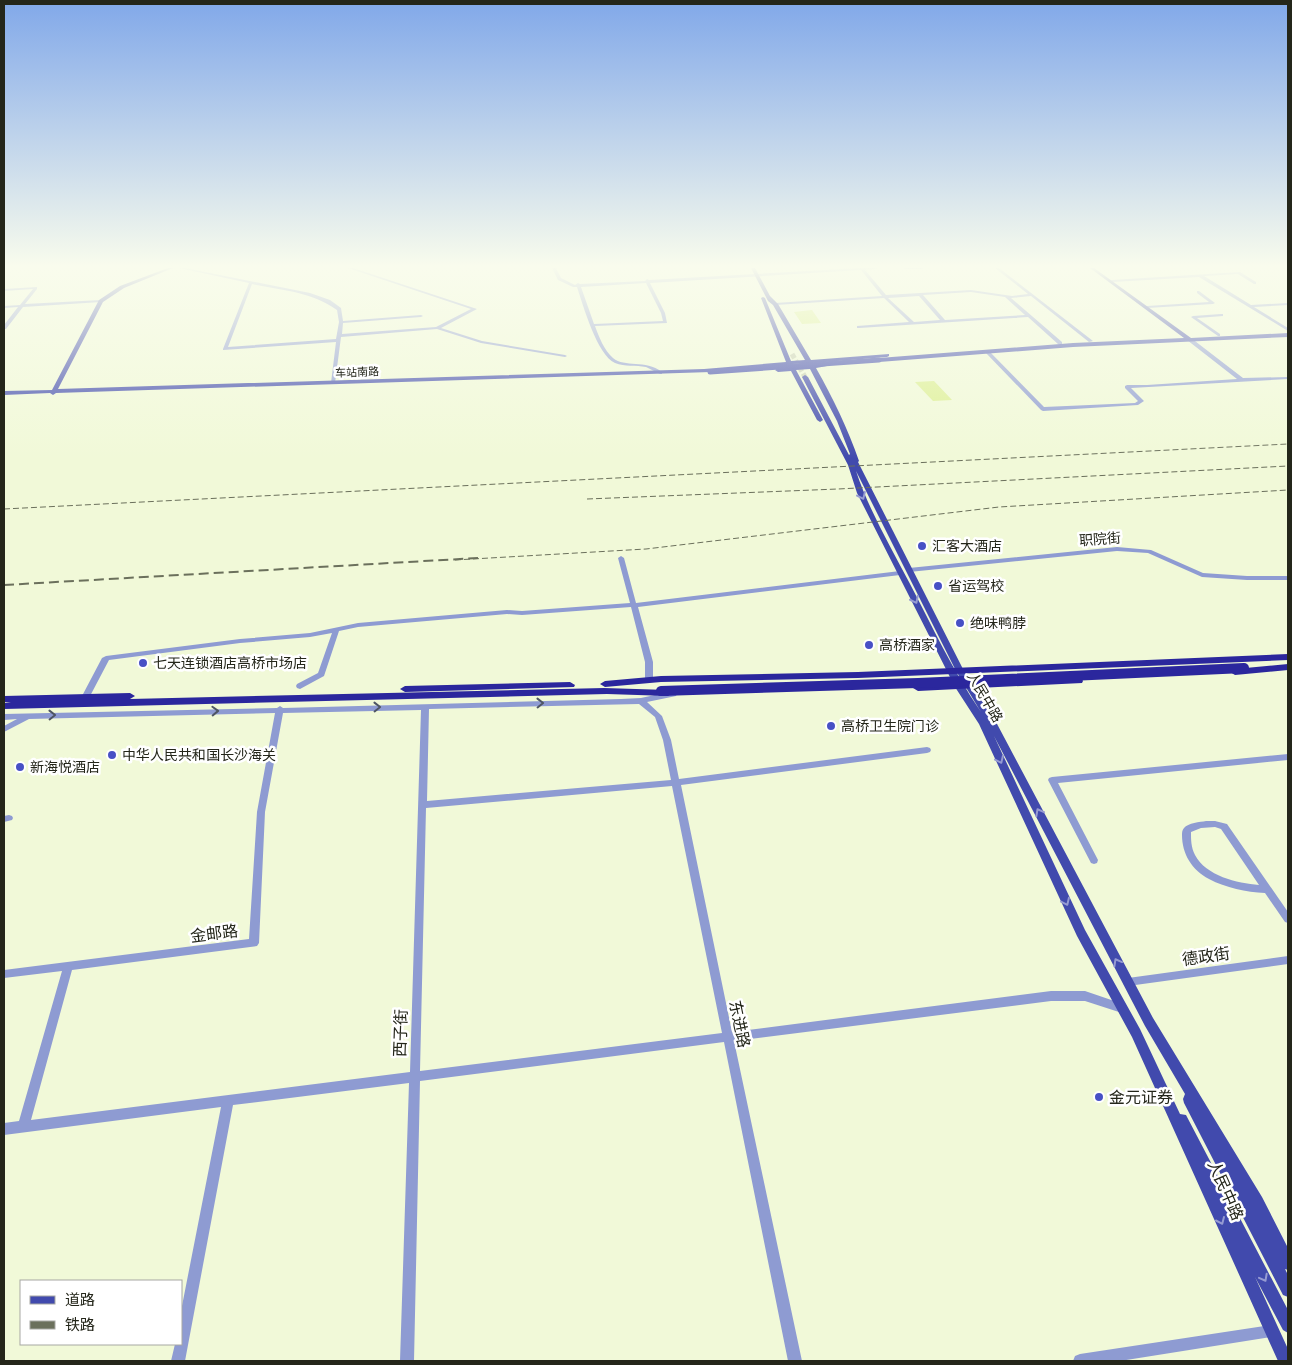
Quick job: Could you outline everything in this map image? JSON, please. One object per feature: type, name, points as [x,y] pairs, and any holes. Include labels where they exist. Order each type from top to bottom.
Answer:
[{"type":"highway","points":[[605,687],[649,680],[956,671],[1254,656],[1288,657]]},
{"type":"highway","points":[[4,699],[86,696],[918,683],[1242,665],[1288,657]]},
{"type":"highway","points":[[1242,665],[1288,668]]},
{"type":"highway","points":[[4,706],[605,687],[678,693],[964,686],[1288,668]]},
{"type":"main road","points":[[56,392],[86,332]]},
{"type":"main road","points":[[56,392],[89,332]]},
{"type":"main road","points":[[778,332],[789,362],[831,439],[854,466]]},
{"type":"main road","points":[[784,332],[796,354]]},
{"type":"main road","points":[[791,332],[849,436],[854,466]]},
{"type":"main road","points":[[1182,332],[1189,337]]},
{"type":"main road","points":[[693,372],[808,360],[987,352],[1218,335],[1288,332]]},
{"type":"main road","points":[[693,372],[793,369],[901,356],[1060,343],[1288,332]]},
{"type":"main road","name":"车站南路","points":[[56,392],[693,372],[901,356]]},
{"type":"main road","name":"车站南路","points":[[4,395],[693,372]]},
{"type":"main road","name":"人民中路","points":[[807,377],[854,466],[860,493],[904,571],[983,723],[1080,933],[1136,1033],[1288,1325]]},
{"type":"main road","name":"人民中路","points":[[964,686],[1128,982],[1288,1290]]},
{"type":"main road","name":"人民中路","points":[[1149,1022],[1258,1202],[1288,1263]]},
{"type":"main road","name":"人民中路","points":[[1136,1033],[1286,1361]]},
{"type":"street","points":[[232,332],[226,349],[401,332]]},
{"type":"street","points":[[333,383],[340,332]]},
{"type":"street","points":[[449,332],[481,342],[565,356]]},
{"type":"street","points":[[596,332],[605,355],[615,362],[651,366],[660,373]]},
{"type":"street","points":[[1047,332],[1060,343]]},
{"type":"street","points":[[1078,332],[1090,341]]},
{"type":"street","points":[[1213,332],[1218,335]]},
{"type":"street","points":[[1189,337],[1242,380]]},
{"type":"street","points":[[987,352],[1043,409],[1136,404],[1141,401],[1127,387],[1288,378]]},
{"type":"street","name":"职院街","points":[[86,696],[106,658],[240,641],[310,635],[358,625],[507,612],[522,613],[634,605],[904,571],[1117,549],[1149,552],[1202,575],[1288,578]]},
{"type":"street","points":[[621,558],[649,662],[649,680]]},
{"type":"street","points":[[300,686],[322,674],[336,630]]},
{"type":"street","points":[[4,717],[641,701],[678,693]]},
{"type":"street","name":"东进路","points":[[641,701],[658,716],[667,740],[795,1361]]},
{"type":"street","name":"西子街","points":[[407,1361],[425,706]]},
{"type":"street","name":"金邮路","points":[[4,974],[254,943],[261,812],[280,710]]},
{"type":"street","points":[[4,728],[31,716]]},
{"type":"street","points":[[423,805],[675,783],[927,750]]},
{"type":"street","points":[[1094,860],[1052,780],[1288,757]]},
{"type":"street","points":[[1267,889],[1245,888],[1223,881],[1204,871],[1194,861],[1186,847],[1187,830],[1205,824],[1224,826],[1288,919]]},
{"type":"street","name":"德政街","points":[[1128,982],[1288,960]]},
{"type":"street","points":[[23,1127],[68,967]]},
{"type":"street","points":[[4,1130],[1052,996],[1085,996],[1122,1008]]},
{"type":"street","points":[[182,1340],[228,1101]]},
{"type":"street","points":[[1080,1361],[1271,1331]]},
{"type":"street","points":[[178,1361],[181,1345]]},
{"type":"green space","points":[[934,381],[952,400],[933,401],[915,382]]},
{"type":"tunnel","points":[[792,354],[805,377]]},
{"type":"railway","points":[[4,509],[1288,444]]},
{"type":"railway","points":[[587,499],[838,489],[1288,466]]},
{"type":"railway","points":[[455,560],[646,549],[999,507],[1288,490]]},
{"type":"railway","points":[[4,585],[478,558]]},
{"type":"place","name":"汇客大酒店","points":[[922,546]]},
{"type":"place","name":"省运驾校","points":[[938,586]]},
{"type":"place","name":"绝味鸭脖","points":[[960,623]]},
{"type":"place","name":"高桥酒家","points":[[869,645]]},
{"type":"place","name":"七天连锁酒店高桥市场店","points":[[143,663]]},
{"type":"place","name":"高桥卫生院门诊","points":[[831,726]]},
{"type":"place","name":"中华人民共和国长沙海关","points":[[112,755]]},
{"type":"place","name":"新海悦酒店","points":[[20,767]]},
{"type":"place","name":"金元证券","points":[[1099,1097]]}]
